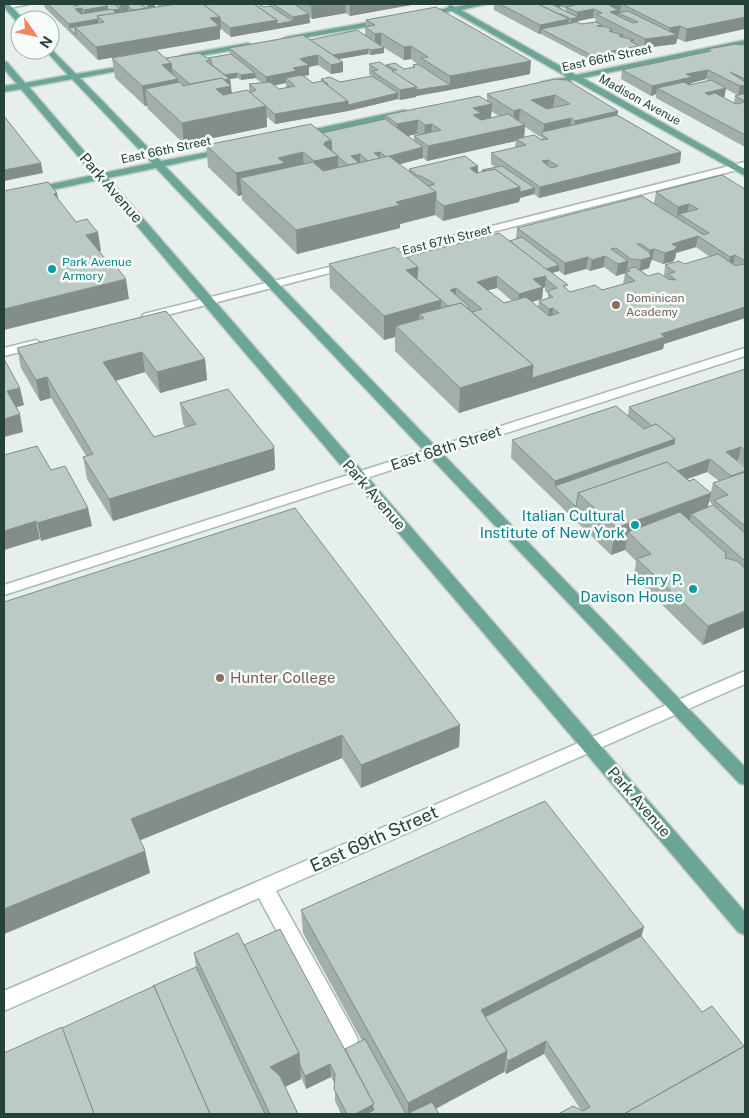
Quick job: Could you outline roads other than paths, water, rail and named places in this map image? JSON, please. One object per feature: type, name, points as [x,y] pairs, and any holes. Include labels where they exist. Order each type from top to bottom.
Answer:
[{"type":"main road","name":"Madison Avenue","points":[[445,4],[576,78],[740,166],[745,173]]},
{"type":"main road","points":[[420,15],[483,4]]},
{"type":"main road","points":[[274,41],[391,20]]},
{"type":"main road","name":"East 66th Street","points":[[533,86],[745,42]]},
{"type":"main road","points":[[177,58],[255,44]]},
{"type":"main road","points":[[58,60],[745,778]]},
{"type":"main road","name":"Park Avenue","points":[[4,64],[745,926]]},
{"type":"main road","points":[[4,88],[138,65]]},
{"type":"main road","points":[[288,138],[416,111]]},
{"type":"main road","name":"East 66th Street","points":[[4,197],[240,148]]},
{"type":"street","points":[[5,6],[25,4]]},
{"type":"street","name":"East 67th Street","points":[[133,320],[740,166]]},
{"type":"street","points":[[4,352],[50,341]]},
{"type":"street","name":"East 68th Street","points":[[4,590],[745,352]]},
{"type":"street","name":"East 69th Street","points":[[4,1001],[745,677]]},
{"type":"street","points":[[263,887],[347,1040]]},
{"type":"place","name":"Park Avenue Armory","points":[[52,269]]},
{"type":"place","name":"Dominican Academy","points":[[616,305]]},
{"type":"place","name":"Italian Cultural Institute of New York","points":[[635,525]]},
{"type":"place","name":"Henry P. Davison House","points":[[693,589]]},
{"type":"place","name":"Hunter College","points":[[220,678]]}]
